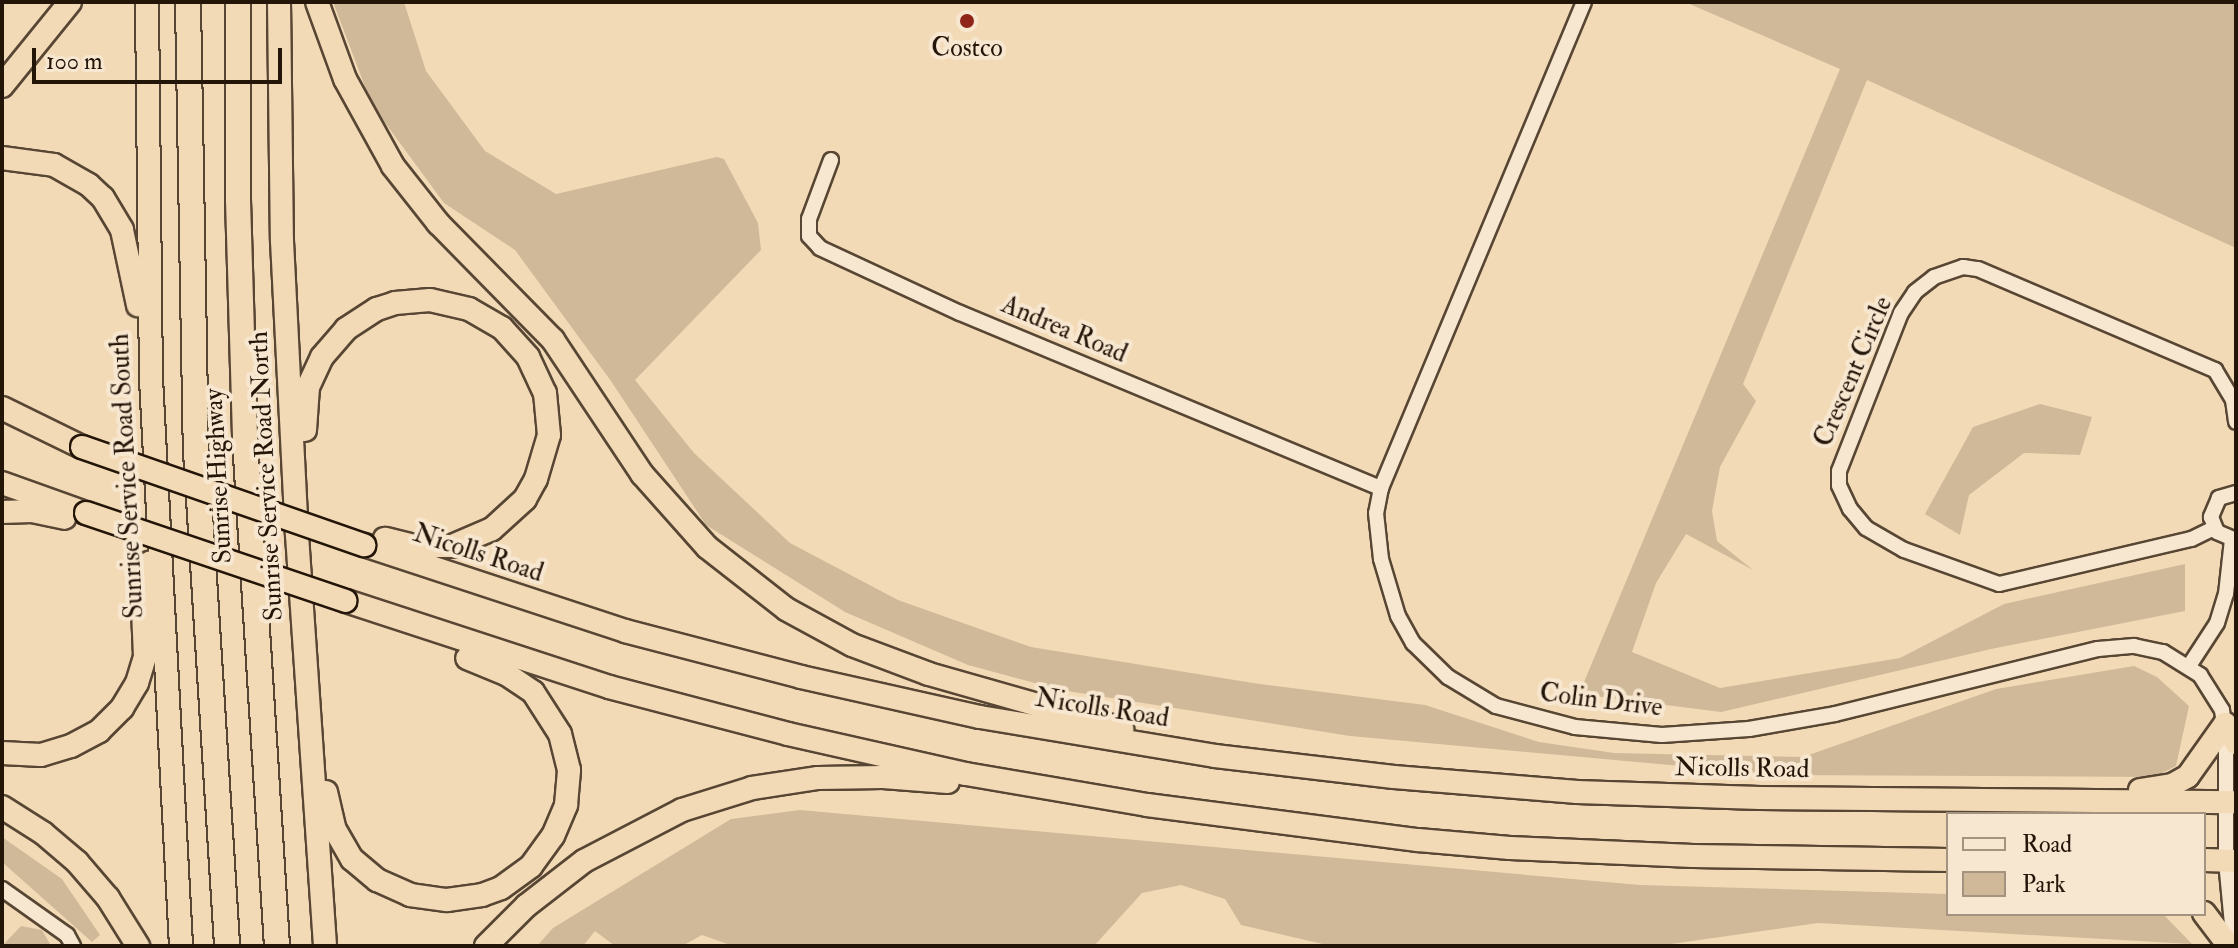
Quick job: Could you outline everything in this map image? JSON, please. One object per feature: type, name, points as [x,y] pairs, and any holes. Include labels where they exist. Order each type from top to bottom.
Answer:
[{"type":"highway","points":[[2,86],[70,2]]},
{"type":"highway","name":"Sunrise Service Road South","points":[[147,2],[151,379],[181,946]]},
{"type":"highway","name":"Sunrise Highway","points":[[188,2],[189,214],[197,466],[227,946]]},
{"type":"highway","name":"Sunrise Highway","points":[[238,2],[245,440],[277,946]]},
{"type":"highway","name":"Sunrise Service Road North","points":[[279,2],[282,241],[297,535],[325,946]]},
{"type":"highway","points":[[317,2],[332,49],[359,108],[414,195],[553,340],[651,485],[682,523],[732,569],[786,609],[888,660],[1215,756]]},
{"type":"highway","points":[[2,158],[37,160],[72,174],[89,185],[114,214],[128,246],[151,379]]},
{"type":"highway","points":[[2,420],[276,514],[365,539],[414,546],[452,546],[474,539],[509,517],[536,479],[549,435],[545,393],[538,373],[517,341],[487,318],[450,303],[430,300],[395,303],[360,318],[334,342],[308,387],[297,535]]},
{"type":"highway","points":[[2,408],[82,447]]},
{"type":"highway","points":[[2,483],[84,519]]},
{"type":"highway","points":[[2,753],[41,755],[71,746],[99,731],[130,697],[145,656],[143,611],[157,509]]},
{"type":"highway","points":[[2,512],[48,513],[84,519],[171,542],[391,618],[609,687],[729,719],[877,755],[1056,790],[1329,830],[1510,848],[1693,856],[1946,860]]},
{"type":"highway","name":"Nicolls Road","points":[[365,539],[625,631],[801,677],[994,719],[1215,756],[1394,777],[1592,793],[2230,802]]},
{"type":"highway","points":[[306,680],[328,811],[343,845],[363,870],[393,889],[429,899],[482,895],[518,877],[548,844],[566,805],[569,770],[553,719],[533,692],[520,681],[457,654],[391,618]]},
{"type":"highway","points":[[2084,801],[2172,785],[2194,770],[2230,733]]},
{"type":"highway","points":[[486,946],[526,906],[584,861],[647,825],[728,795],[785,782],[853,776],[1056,790]]},
{"type":"highway","points":[[2,807],[43,833],[77,862],[108,898],[138,946]]},
{"type":"highway","points":[[2206,915],[2231,946]]},
{"type":"street","name":"Colin Drive","points":[[1584,2],[1381,488],[1376,513],[1381,559],[1393,602],[1413,643],[1448,677],[1496,706],[1556,723],[1662,735],[1749,729],[1835,714],[2098,649],[2150,648],[2189,666],[2218,698],[2230,733],[2230,802],[2222,861],[2231,946]]},
{"type":"street","name":"Andrea Road","points":[[831,160],[809,219],[809,236],[820,248],[960,313],[1381,488]]},
{"type":"street","name":"Crescent Circle","points":[[2214,528],[2191,539],[1999,584],[1904,550],[1866,528],[1850,509],[1839,485],[1839,471],[1901,313],[1915,292],[1934,277],[1963,267],[1978,269],[2215,370],[2233,400],[2236,422]]},
{"type":"street","points":[[2189,666],[2217,623],[2226,594],[2234,540],[2214,528],[2211,517],[2216,502],[2224,495],[2236,493]]},
{"type":"street","points":[[2,889],[67,935],[73,946]]},
{"type":"green space","points":[[333,2],[404,2],[426,71],[485,151],[556,194],[717,157],[724,159],[758,223],[761,250],[635,380],[694,453],[790,543],[898,600],[1031,647],[1253,683],[1425,705],[1539,742],[1614,753],[1803,757],[1996,689],[2134,666],[2157,677],[2189,706],[2176,766],[2154,777],[1780,775],[1350,736],[1061,690],[968,665],[845,612],[706,525],[611,381],[515,250],[444,203],[372,105]]},
{"type":"green space","points":[[1685,2],[2236,2],[2236,248],[1867,80],[1743,384],[1756,401],[1720,467],[1712,511],[1717,541],[1753,570],[1686,534],[1656,583],[1632,652],[1720,688],[1900,658],[2004,604],[2185,564],[2185,611],[1991,649],[1721,712],[1579,694],[1840,69]]},
{"type":"green space","points":[[2040,404],[2092,417],[2080,455],[2024,453],[1969,495],[1960,535],[1925,514],[1973,427]]},
{"type":"green space","points":[[800,810],[1640,885],[1946,894],[1946,916],[2165,916],[2192,944],[1818,923],[1657,946],[1331,946],[1241,925],[1225,899],[1181,885],[1142,893],[1094,946],[733,946],[702,935],[682,946],[615,946],[595,931],[583,946],[537,946],[553,928],[731,819]]},
{"type":"green space","points":[[2,837],[62,879],[100,935],[92,942],[2,862]]},
{"type":"green space","points":[[21,926],[42,930],[51,946],[2,946]]},
{"type":"place","name":"Costco","points":[[967,21]]}]
